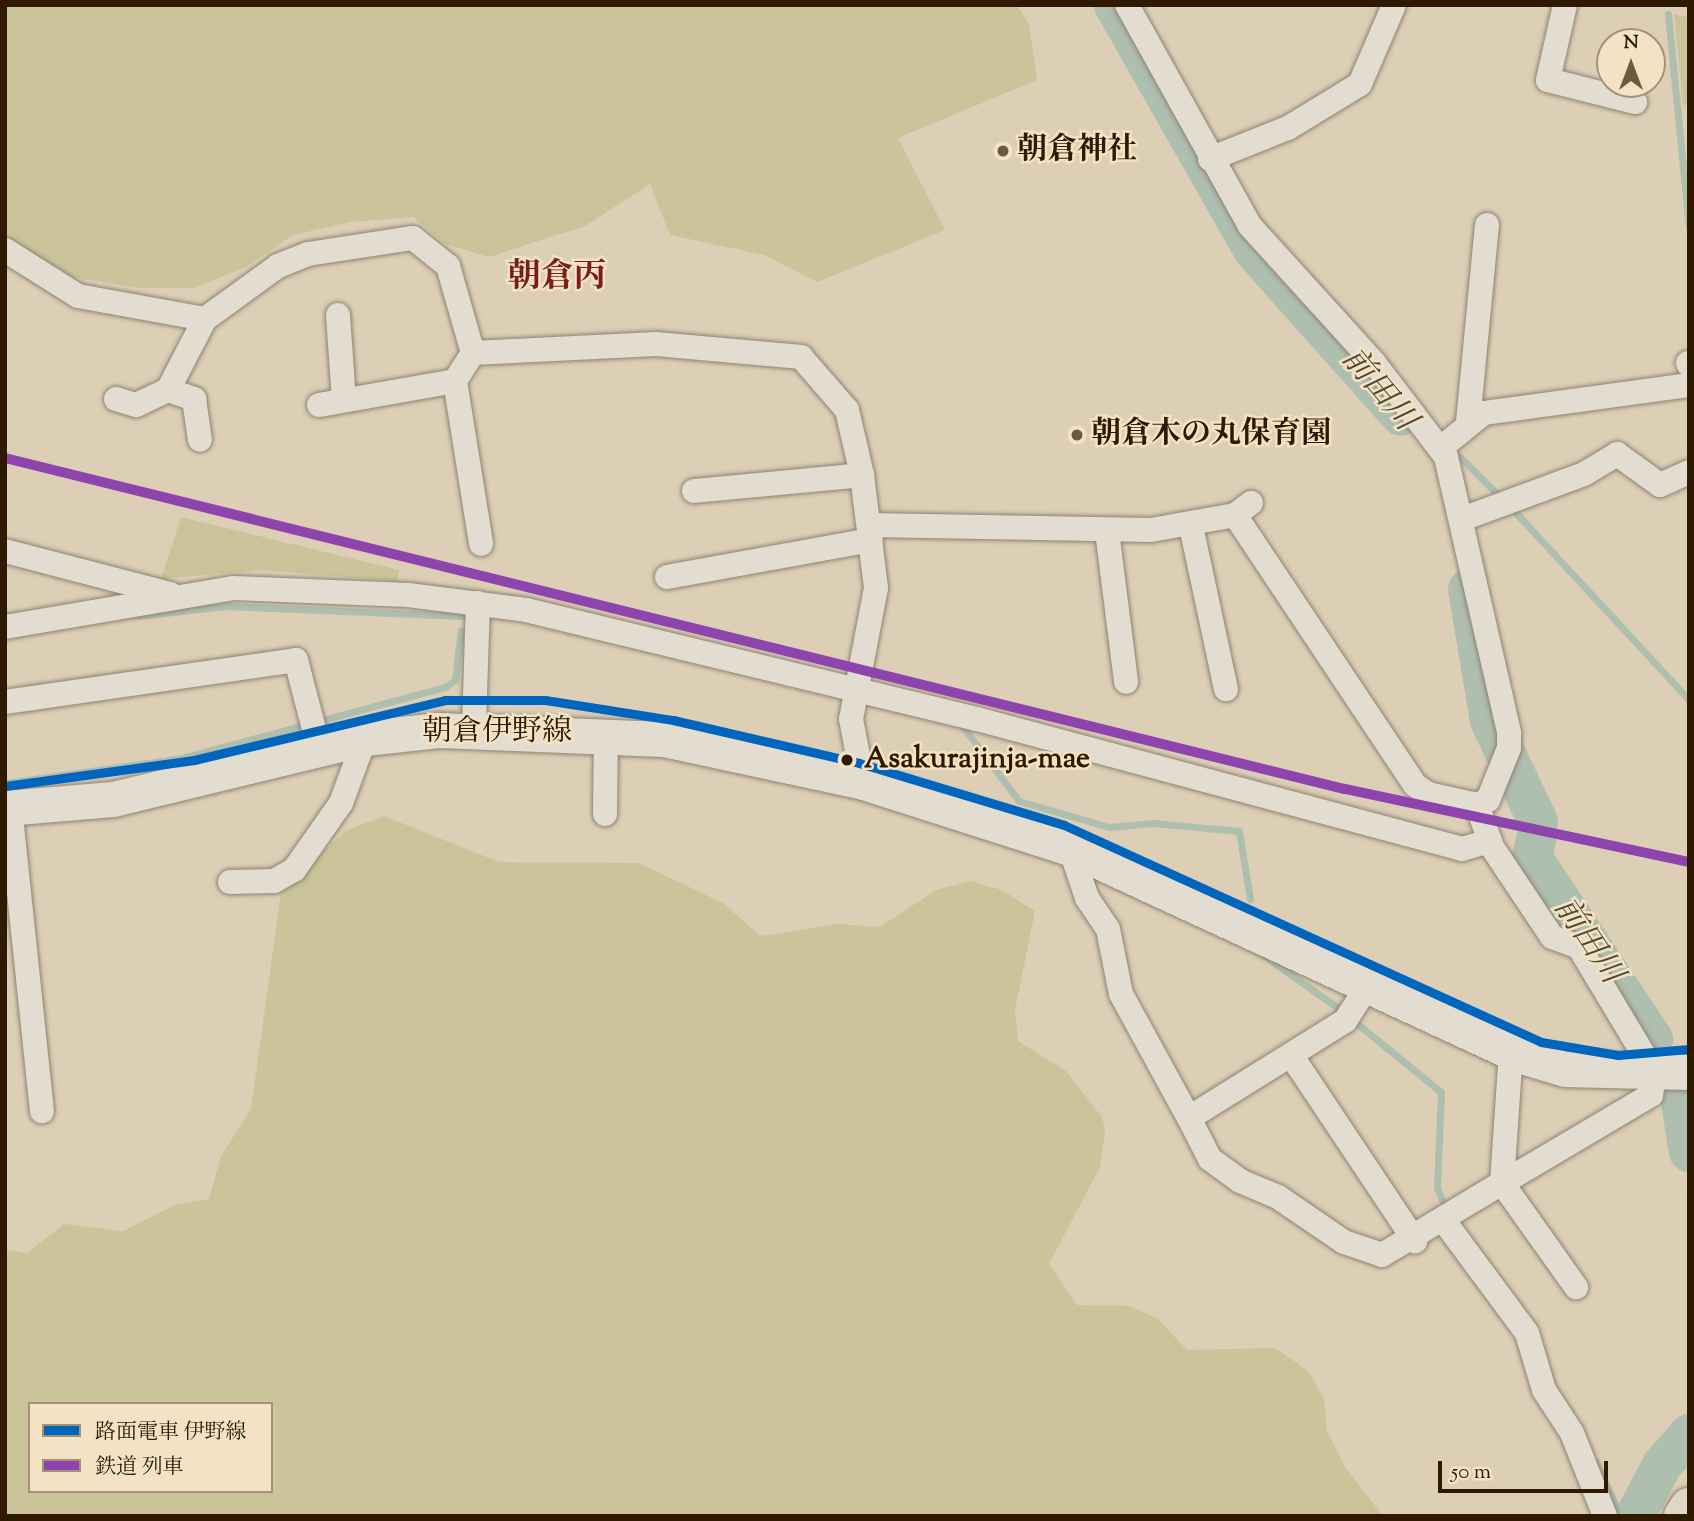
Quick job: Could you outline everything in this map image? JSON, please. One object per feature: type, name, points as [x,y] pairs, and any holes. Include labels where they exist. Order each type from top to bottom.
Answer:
[{"type":"main road","name":"朝倉伊野線","points":[[7,808],[113,799],[365,738],[474,728],[606,733],[741,751],[863,782],[1070,848],[1511,1052],[1565,1069],[1680,1075]]},
{"type":"main road","points":[[1683,1516],[1689,1507]]},
{"type":"street","points":[[667,577],[871,533],[1107,531],[1191,526],[1243,509],[1415,785],[1428,794],[1477,805],[1488,800],[1507,752],[1465,518],[1442,447],[1270,253],[1210,159],[1127,5]]},
{"type":"street","points":[[1210,159],[1278,134],[1360,84],[1394,5]]},
{"type":"street","points":[[1565,5],[1548,80],[1635,102]]},
{"type":"street","points":[[1468,422],[1487,225]]},
{"type":"street","points":[[116,399],[136,405],[168,390],[205,319],[288,262],[373,240],[413,238],[448,266],[473,353],[455,381],[481,544]]},
{"type":"street","points":[[11,258],[89,299],[205,319]]},
{"type":"street","points":[[338,314],[344,400]]},
{"type":"street","points":[[473,353],[656,344],[801,357],[847,410],[862,475],[871,533],[876,588],[852,719],[863,782]]},
{"type":"street","points":[[319,405],[455,381]]},
{"type":"street","points":[[1442,447],[1468,422],[1485,413],[1557,399],[1689,385]]},
{"type":"street","points":[[168,390],[194,399],[200,440]]},
{"type":"street","points":[[1465,518],[1584,474],[1617,454],[1660,485],[1689,472]]},
{"type":"street","points":[[694,491],[862,475]]},
{"type":"street","points":[[1191,526],[1226,689]]},
{"type":"street","points":[[1107,531],[1126,682]]},
{"type":"street","points":[[5,551],[175,595]]},
{"type":"street","points":[[5,627],[175,595],[233,588],[478,603],[856,686],[1462,849],[1490,841]]},
{"type":"street","points":[[474,728],[478,603]]},
{"type":"street","points":[[5,702],[296,660],[320,748]]},
{"type":"street","points":[[605,814],[606,733]]},
{"type":"street","points":[[230,882],[274,881],[294,870],[341,803],[365,738]]},
{"type":"street","points":[[1070,848],[1087,898],[1108,929],[1121,994],[1210,1158],[1344,1242],[1382,1255],[1415,1241],[1502,1183],[1680,1075],[1579,947],[1552,937],[1490,841],[1477,805]]},
{"type":"street","points":[[7,808],[42,1111]]},
{"type":"street","points":[[1189,1118],[1345,1021],[1367,987]]},
{"type":"street","points":[[1511,1052],[1502,1183],[1576,1287]]},
{"type":"street","points":[[1291,1055],[1415,1241]]},
{"type":"street","points":[[1444,1221],[1527,1333],[1544,1390],[1572,1433],[1605,1516]]},
{"type":"shaded area","points":[[5,5],[1017,5],[1029,24],[1037,80],[898,138],[945,230],[817,282],[764,255],[670,235],[650,184],[585,226],[489,257],[445,244],[413,217],[351,222],[293,235],[246,267],[194,288],[139,288],[70,277],[5,235]]},
{"type":"shaded area","points":[[1674,14],[1689,17],[1689,103],[1683,106]]},
{"type":"shaded area","points":[[181,517],[399,570],[397,581],[261,570],[161,579]]},
{"type":"shaded area","points":[[384,816],[499,862],[639,863],[723,903],[760,936],[838,924],[880,927],[936,890],[970,881],[1002,890],[1035,911],[1015,1010],[1018,1041],[1066,1071],[1102,1117],[1105,1131],[1100,1167],[1049,1264],[1077,1305],[1129,1306],[1157,1318],[1187,1350],[1275,1348],[1308,1371],[1324,1399],[1327,1431],[1345,1467],[1383,1516],[5,1516],[5,1249],[27,1253],[64,1224],[123,1231],[177,1204],[209,1199],[221,1156],[251,1109],[281,893],[345,831]]},
{"type":"waterway","name":"前田川","points":[[1114,5],[1253,250],[1401,416]]},
{"type":"waterway","points":[[1668,14],[1689,227]]},
{"type":"waterway","points":[[1459,456],[1499,496]]},
{"type":"waterway","points":[[1516,513],[1689,700]]},
{"type":"waterway","name":"前田川","points":[[1468,589],[1490,721],[1538,821]]},
{"type":"waterway","points":[[137,616],[226,606],[468,616]]},
{"type":"waterway","points":[[5,783],[182,758],[445,687],[455,680],[461,630]]},
{"type":"waterway","points":[[960,723],[1019,801],[1109,827],[1153,823],[1239,831],[1250,899]]},
{"type":"waterway","name":"前田川","points":[[1536,840],[1532,857],[1653,1039]]},
{"type":"waterway","points":[[1260,953],[1341,1010]]},
{"type":"waterway","points":[[1360,1026],[1441,1092],[1437,1188],[1447,1211]]},
{"type":"waterway","name":"前田川","points":[[1680,1097],[1689,1152]]},
{"type":"waterway","name":"前田川","points":[[1635,1516],[1662,1465],[1689,1434]]},
{"type":"waterway","points":[[1596,1462],[1620,1516]]},
{"type":"railway","points":[[1641,853],[1689,858]]},
{"type":"tram line","name":"伊野線","points":[[5,786],[194,760],[445,700],[545,700],[673,720],[859,763],[1064,825],[1541,1042],[1618,1055],[1689,1049]]},
{"type":"rail line","name":"列車","points":[[5,458],[1345,789],[1689,862]]},
{"type":"place","name":"朝倉神社","points":[[1003,151]]},
{"type":"place","name":"朝倉木の丸保育園","points":[[1077,435]]},
{"type":"place","name":"Asakurajinja-mae","points":[[847,760]]},
{"type":"district","name":"朝倉丙","points":[[557,279]]}]
